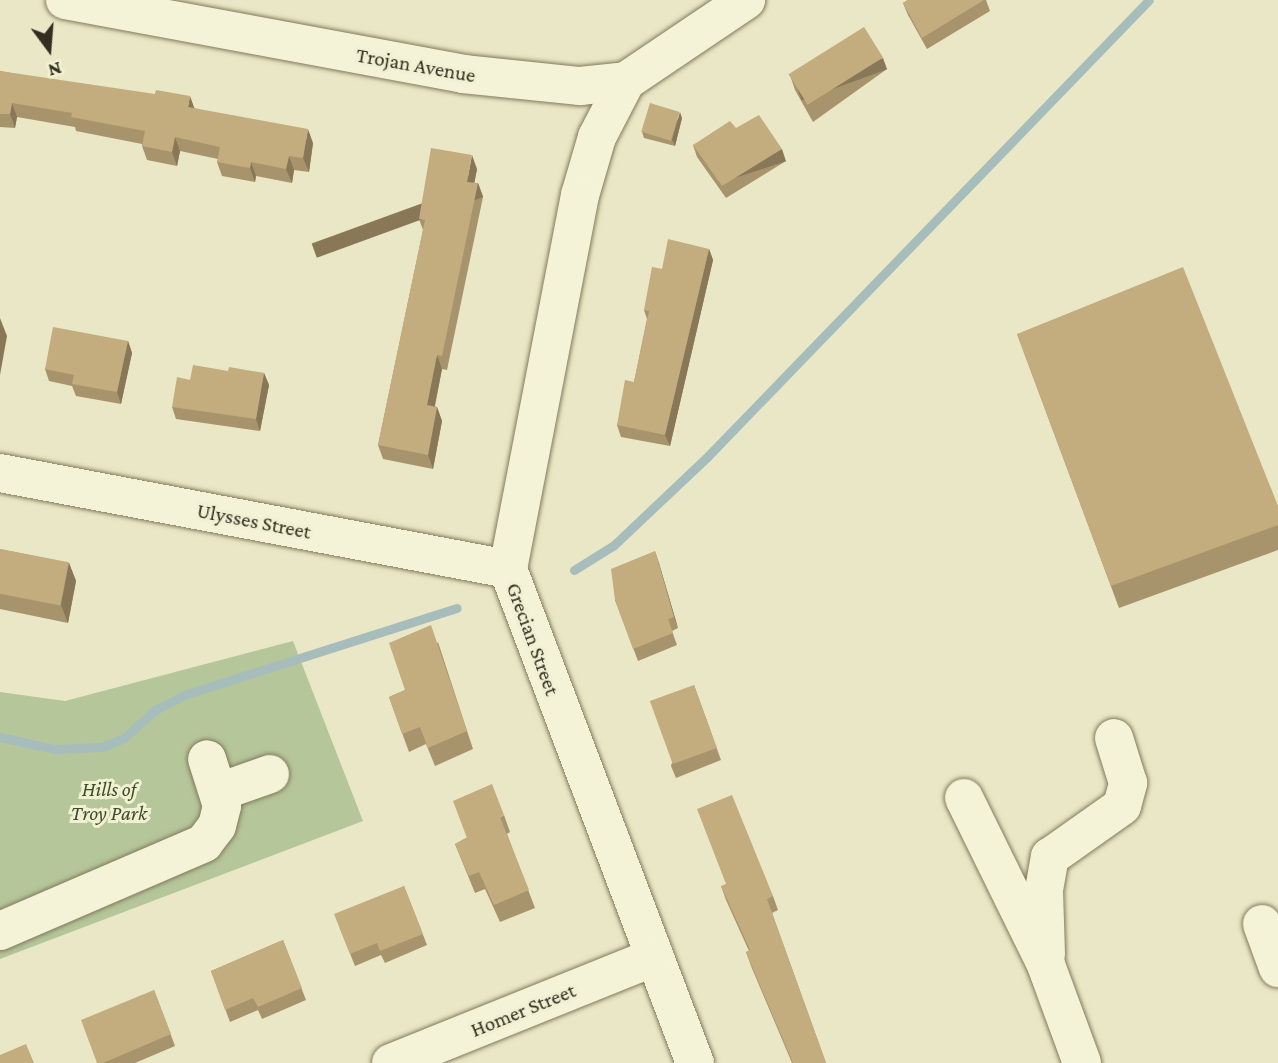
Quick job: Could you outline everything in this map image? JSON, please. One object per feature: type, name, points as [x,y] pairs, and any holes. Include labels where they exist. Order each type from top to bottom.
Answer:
[{"type":"street","name":"Trojan Avenue","points":[[65,0],[463,74],[580,86],[626,81],[746,0]]},
{"type":"street","name":"Grecian Street","points":[[626,81],[597,137],[580,195],[508,569],[695,1063]]},
{"type":"street","name":"Ulysses Street","points":[[0,473],[508,569]]},
{"type":"street","points":[[1046,965],[1044,890],[1050,857],[1122,806],[1128,783],[1114,738]]},
{"type":"street","points":[[0,931],[204,843],[217,826],[222,806],[213,776],[270,774]]},
{"type":"street","points":[[964,798],[1046,965],[1082,1063]]},
{"type":"street","points":[[1262,924],[1278,968]]},
{"type":"street","name":"Homer Street","points":[[391,1063],[655,957]]},
{"type":"green space","name":"Hills of Troy Park","points":[[293,641],[363,821],[0,959],[0,692],[65,701]]},
{"type":"building","points":[[908,0],[984,0],[922,38],[903,3]]},
{"type":"building","points":[[864,27],[883,58],[808,105],[789,74]]},
{"type":"building","points":[[0,71],[155,94],[156,90],[190,96],[188,107],[308,129],[303,158],[289,156],[286,169],[251,162],[250,168],[217,162],[220,147],[175,137],[172,152],[142,146],[145,131],[71,117],[72,113],[12,103],[10,114],[0,114]]},
{"type":"building","points":[[650,103],[680,112],[671,141],[641,132]]},
{"type":"building","points":[[759,115],[782,149],[722,186],[693,145],[730,121],[736,128]]},
{"type":"building","points":[[431,148],[472,155],[467,182],[478,183],[442,356],[437,355],[427,405],[437,407],[428,455],[378,445],[425,220],[419,219]]},
{"type":"building","points":[[668,239],[709,249],[665,435],[617,425],[625,380],[634,382],[649,311],[644,310],[652,267],[662,269]]},
{"type":"building","points":[[1183,267],[1278,506],[1278,525],[1111,586],[1017,334]]},
{"type":"building","points":[[53,327],[128,341],[117,392],[72,384],[74,375],[45,369]]},
{"type":"building","points":[[193,365],[264,373],[256,419],[172,407],[177,377],[190,380]]},
{"type":"building","points":[[0,549],[69,562],[60,606],[0,594]]},
{"type":"building","points":[[655,551],[674,617],[668,619],[673,633],[633,649],[615,600],[611,569]]},
{"type":"building","points":[[431,625],[467,731],[428,748],[420,727],[402,734],[389,697],[405,690],[389,643]]},
{"type":"building","points":[[694,685],[717,748],[673,764],[650,701]]},
{"type":"building","points":[[492,784],[504,815],[500,817],[529,890],[494,905],[479,872],[469,876],[455,844],[467,838],[453,801]]},
{"type":"building","points":[[732,795],[773,896],[767,899],[826,1063],[793,1063],[746,952],[750,950],[721,886],[726,884],[697,809]]},
{"type":"building","points":[[404,886],[423,934],[380,951],[377,943],[350,954],[334,914]]},
{"type":"building","points":[[283,940],[302,988],[258,1007],[253,998],[225,1010],[211,971]]},
{"type":"building","points":[[154,990],[171,1034],[103,1063],[97,1063],[81,1020]]},
{"type":"building","points":[[26,1044],[34,1063],[0,1063],[0,1055]]},
{"type":"waterway","points":[[574,570],[614,545],[708,456],[1149,0]]},
{"type":"waterway","points":[[0,737],[54,749],[102,747],[124,738],[155,710],[187,694],[457,608]]}]
